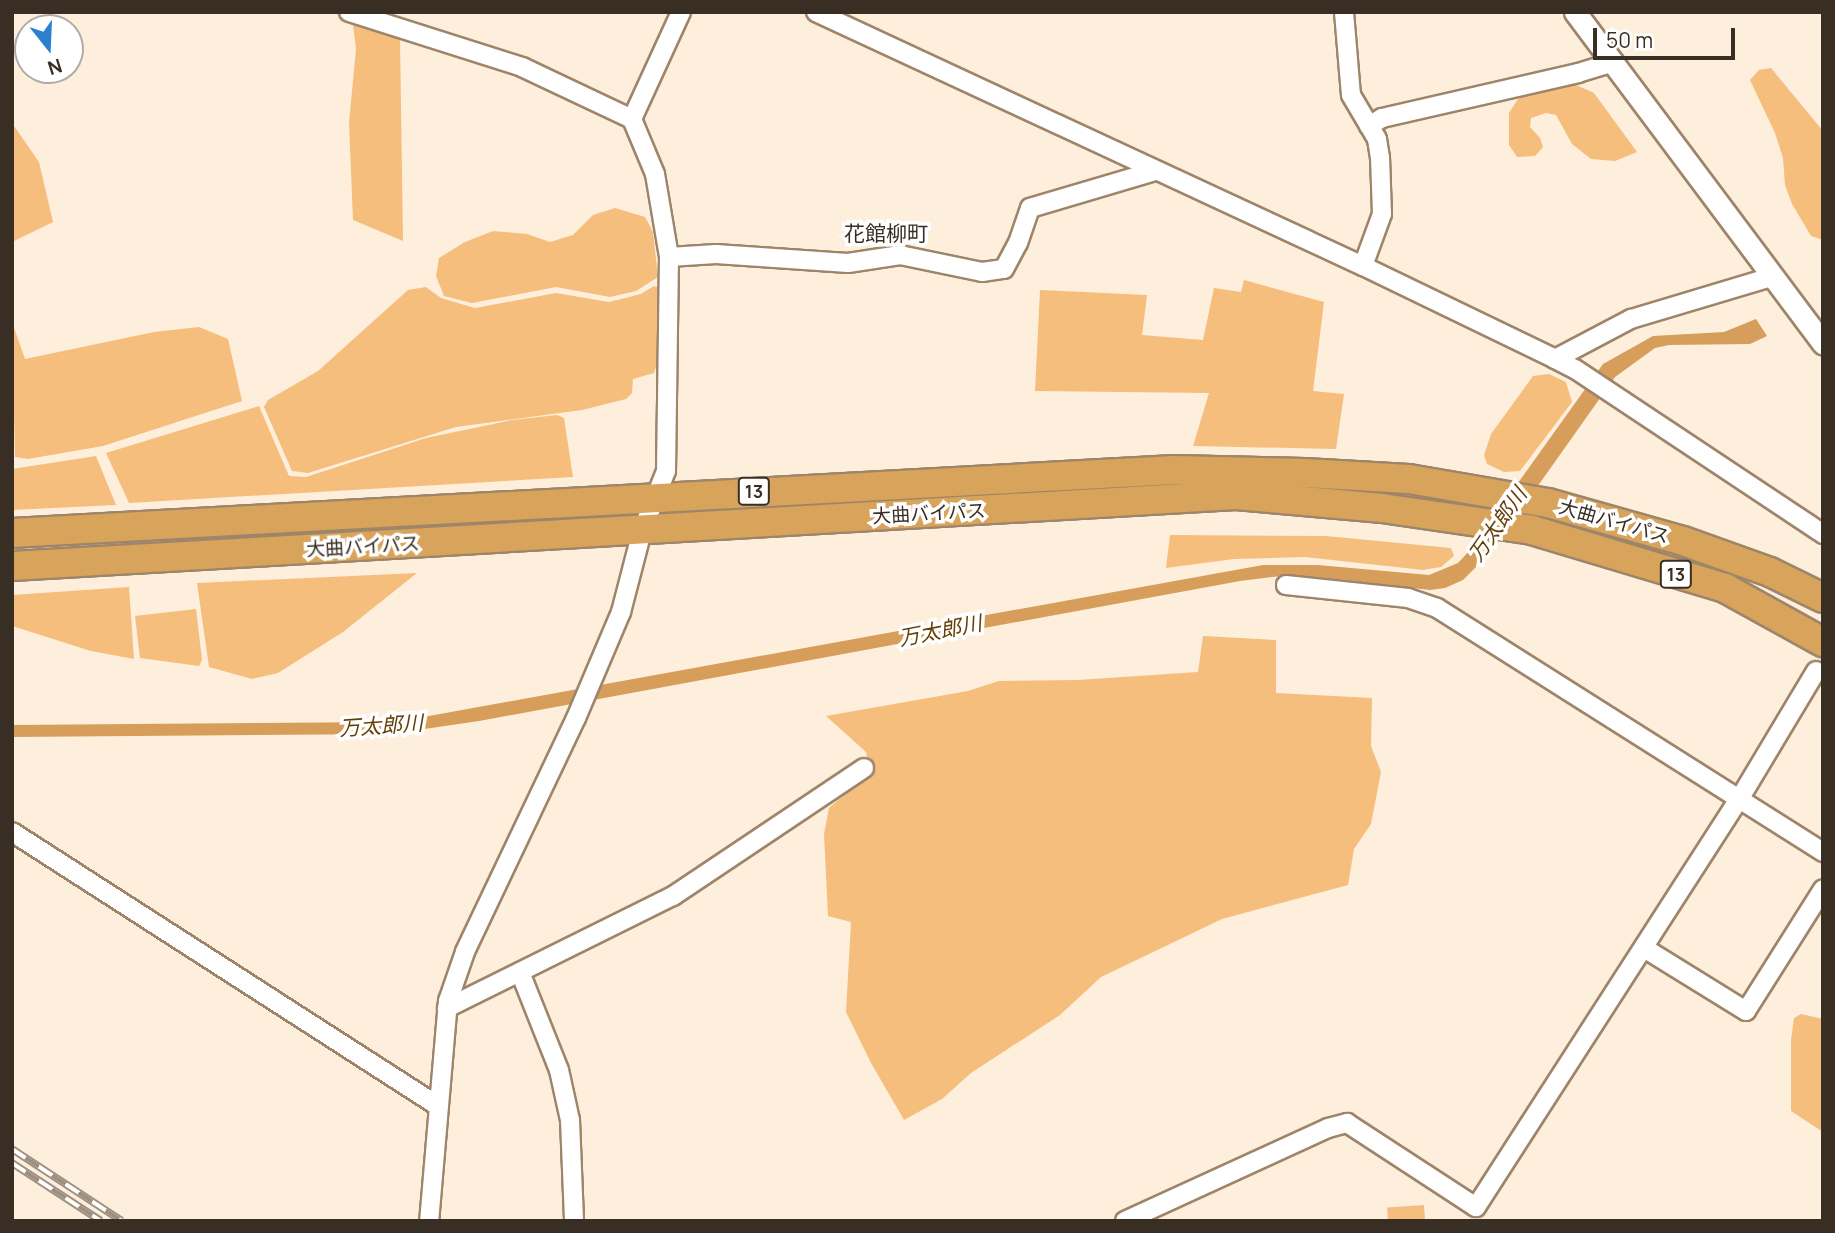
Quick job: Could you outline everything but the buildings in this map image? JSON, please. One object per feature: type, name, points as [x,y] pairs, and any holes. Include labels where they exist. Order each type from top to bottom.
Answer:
[{"type":"highway","name":"大曲バイパス","points":[[12,533],[1174,470],[1409,479],[1537,502],[1683,541],[1770,572],[1823,598]]},
{"type":"highway","name":"大曲バイパス","points":[[12,566],[1236,495],[1382,508],[1520,528],[1725,588],[1823,642]]},
{"type":"street","points":[[349,12],[522,67],[632,119],[655,174],[669,257],[666,471],[642,531],[621,612],[576,717],[465,952],[447,1008],[429,1221]]},
{"type":"street","points":[[632,119],[681,12]]},
{"type":"street","points":[[816,12],[1363,265],[1576,369],[1823,534]]},
{"type":"street","points":[[1344,12],[1350,95],[1377,139],[1380,157],[1382,215],[1363,265]]},
{"type":"street","points":[[1575,12],[1823,343]]},
{"type":"street","points":[[1369,126],[1382,118],[1614,62]]},
{"type":"street","points":[[669,257],[716,254],[848,263],[900,255],[982,272],[1004,268],[1018,243],[1030,208],[1155,171]]},
{"type":"street","points":[[1555,359],[1631,318],[1771,276]]},
{"type":"street","points":[[1286,585],[1408,598],[1437,608],[1823,852]]},
{"type":"street","points":[[1125,1221],[1328,1128],[1347,1123],[1476,1208],[1740,798],[1816,671]]},
{"type":"street","points":[[447,1008],[673,897],[863,768]]},
{"type":"street","points":[[12,832],[438,1106]]},
{"type":"street","points":[[1644,948],[1746,1011],[1823,889]]},
{"type":"street","points":[[520,972],[559,1070],[570,1120],[574,1221]]},
{"type":"shaded area","points":[[358,21],[397,34],[400,38],[403,241],[353,220],[349,123],[356,49],[353,25]]},
{"type":"shaded area","points":[[1771,68],[1823,131],[1823,240],[1811,236],[1792,204],[1785,185],[1783,158],[1775,133],[1750,80],[1759,70]]},
{"type":"shaded area","points":[[1546,85],[1576,85],[1594,93],[1637,152],[1615,161],[1591,159],[1572,144],[1556,115],[1546,113],[1531,118],[1530,127],[1540,138],[1543,147],[1535,156],[1517,157],[1509,145],[1509,113],[1518,99]]},
{"type":"shaded area","points":[[12,123],[39,162],[53,222],[12,242]]},
{"type":"shaded area","points":[[615,208],[645,217],[653,232],[658,277],[636,291],[610,297],[556,287],[472,303],[444,296],[436,276],[439,258],[465,242],[493,231],[527,234],[550,242],[573,235],[593,215]]},
{"type":"shaded area","points":[[1244,280],[1324,302],[1313,391],[1344,394],[1336,449],[1193,446],[1209,393],[1035,391],[1040,290],[1147,295],[1142,335],[1203,340],[1214,288],[1241,292]]},
{"type":"shaded area","points":[[654,286],[662,289],[659,357],[654,373],[633,379],[632,393],[626,399],[582,410],[456,427],[308,473],[292,471],[264,407],[268,400],[318,371],[408,290],[426,287],[441,298],[475,308],[556,293],[609,302],[641,294]]},
{"type":"shaded area","points":[[12,322],[25,359],[154,332],[199,327],[228,339],[242,401],[103,446],[28,459],[15,457]]},
{"type":"shaded area","points":[[1549,374],[1566,382],[1572,402],[1520,471],[1504,472],[1487,464],[1484,455],[1491,434],[1533,376]]},
{"type":"shaded area","points":[[259,406],[289,476],[306,477],[426,438],[512,420],[557,415],[564,418],[573,477],[129,503],[106,453]]},
{"type":"shaded area","points":[[96,456],[116,505],[12,510],[12,469]]},
{"type":"shaded area","points":[[1170,535],[1326,536],[1451,548],[1454,556],[1441,567],[1423,570],[1305,557],[1234,559],[1166,568]]},
{"type":"shaded area","points":[[417,573],[343,632],[278,673],[252,679],[209,667],[197,583]]},
{"type":"shaded area","points":[[129,587],[134,659],[91,651],[12,626],[12,595]]},
{"type":"shaded area","points":[[196,609],[202,660],[199,666],[140,658],[135,616]]},
{"type":"shaded area","points":[[1203,636],[1276,640],[1276,693],[1372,698],[1371,746],[1381,772],[1371,824],[1354,849],[1348,885],[1222,919],[1101,977],[1060,1015],[971,1073],[942,1099],[904,1120],[871,1063],[846,1012],[851,922],[828,916],[824,834],[829,808],[870,773],[866,752],[826,716],[968,691],[999,681],[1078,680],[1198,672]]},
{"type":"shaded area","points":[[1801,1014],[1823,1019],[1823,1132],[1791,1111],[1791,1040],[1794,1018]]},
{"type":"shaded area","points":[[1424,1205],[1425,1221],[1388,1221],[1387,1208]]},
{"type":"water","name":"万太郎川","points":[[1756,319],[1767,336],[1750,344],[1669,345],[1655,348],[1615,377],[1491,552],[1463,580],[1445,588],[1430,590],[1317,577],[1281,576],[1240,581],[479,721],[390,734],[12,737],[12,725],[396,722],[1263,565],[1318,565],[1429,575],[1458,563],[1470,550],[1603,364],[1653,336],[1724,332]]},
{"type":"railway","points":[[12,1149],[122,1221]]},
{"type":"railway","points":[[12,1163],[101,1221]]},
{"type":"district","name":"花館柳町","points":[[886,233]]}]
